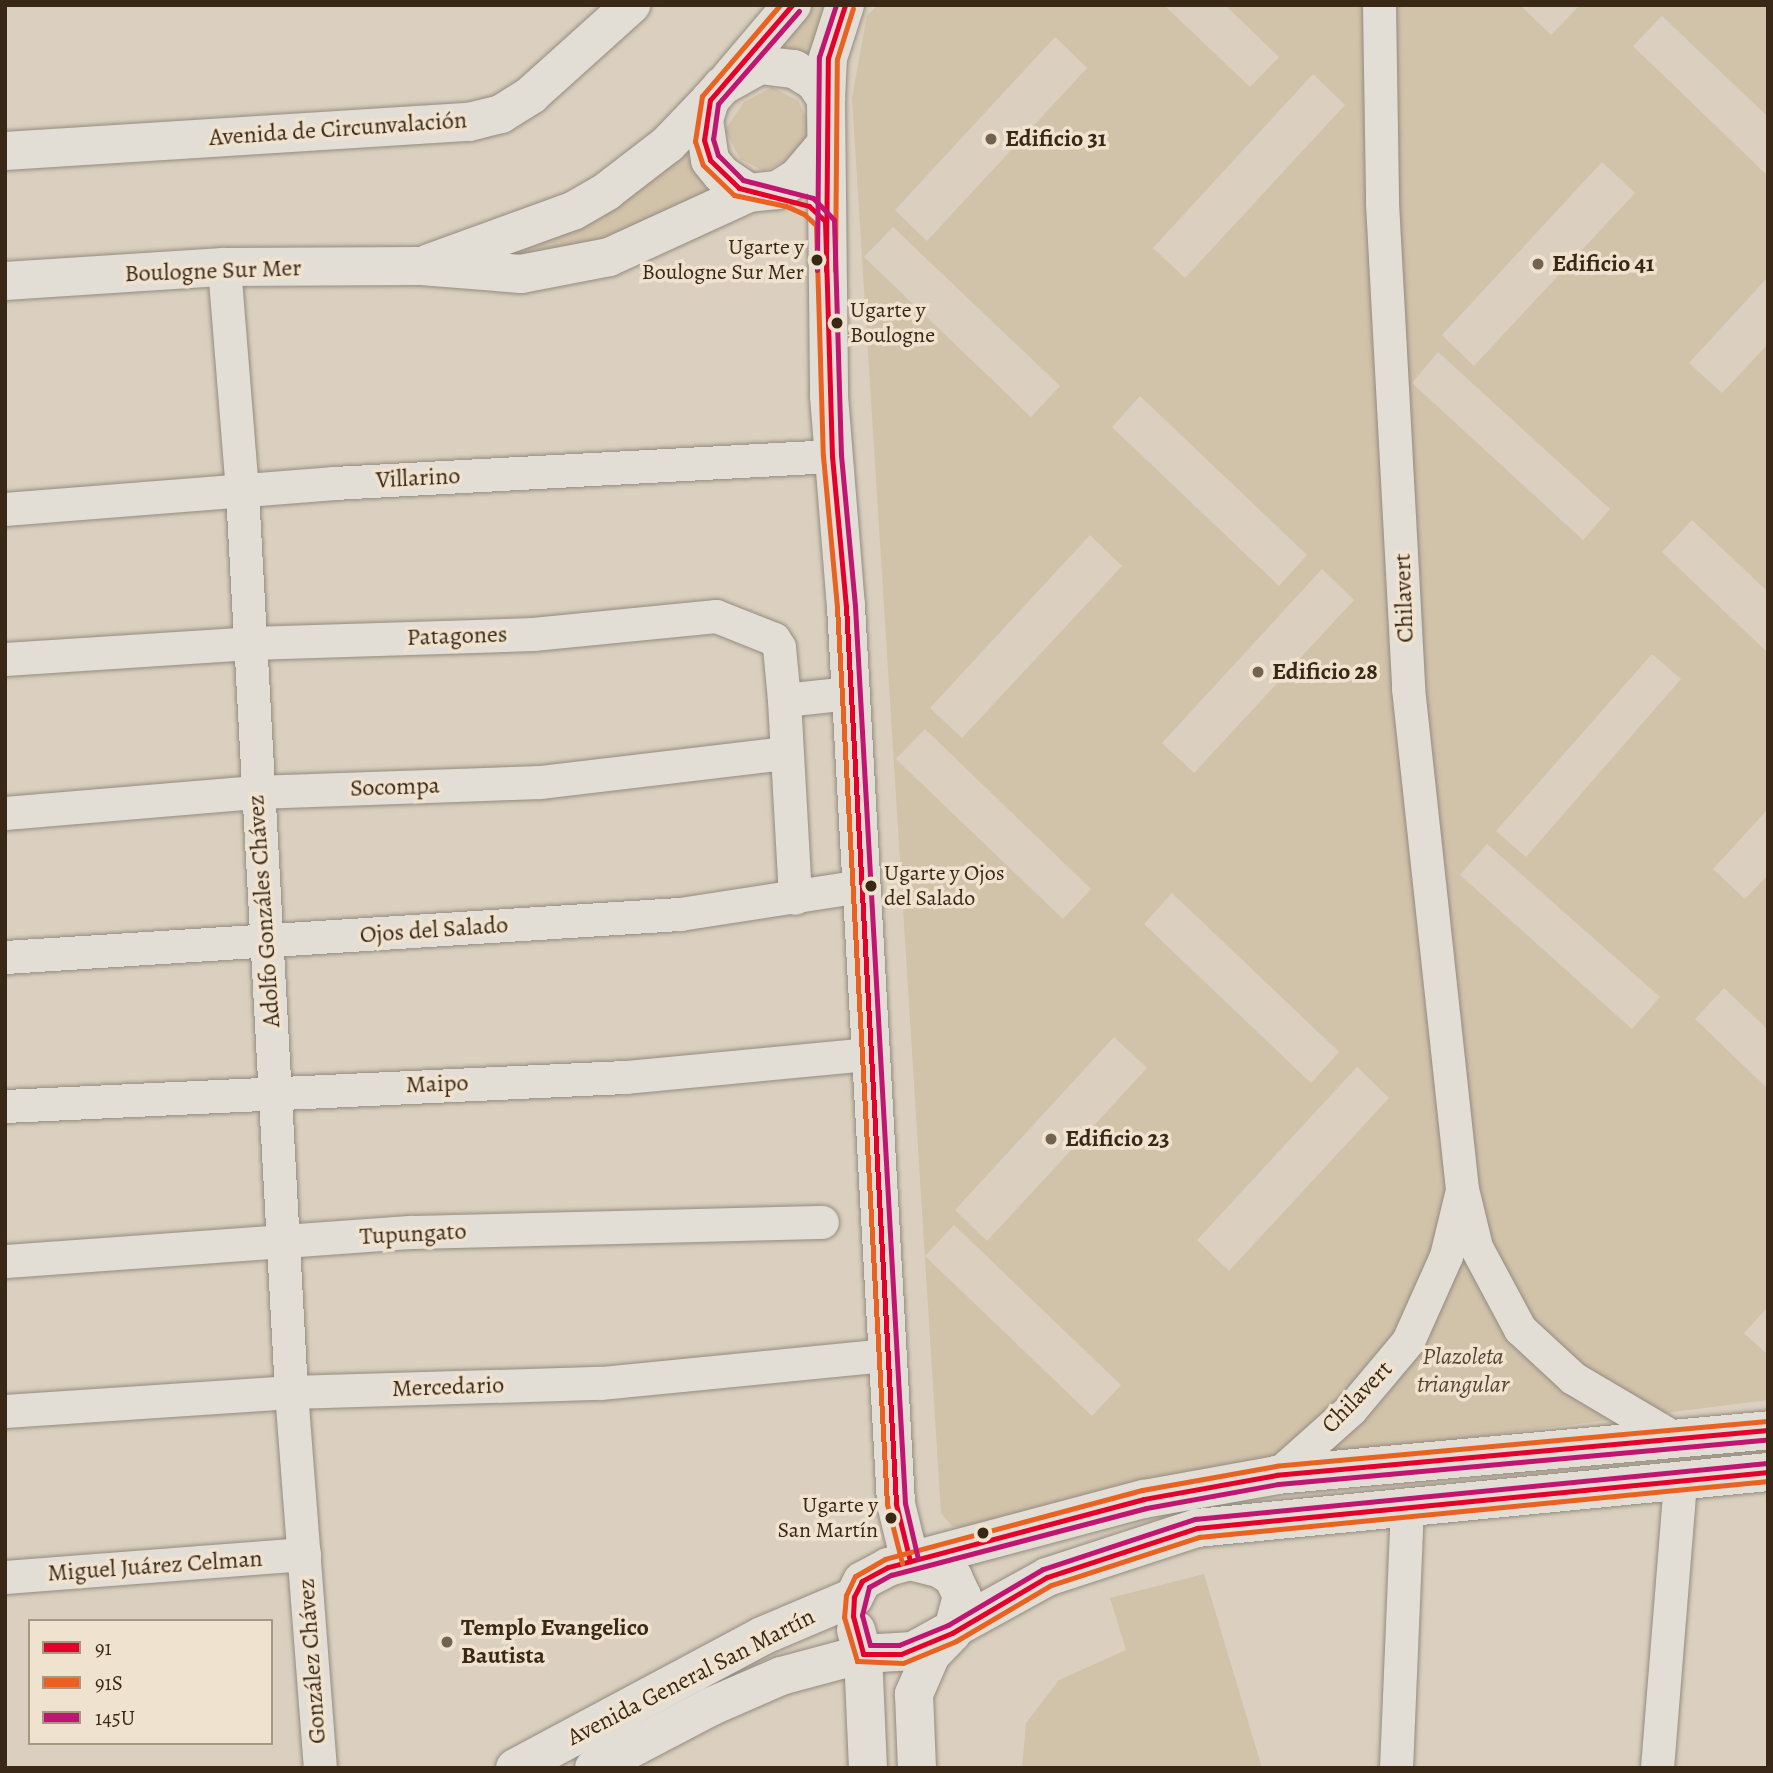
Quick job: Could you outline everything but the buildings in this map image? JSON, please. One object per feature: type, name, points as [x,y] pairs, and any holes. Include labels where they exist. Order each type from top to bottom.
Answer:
[{"type":"street","name":"Avenida de Circunvalación","points":[[5,151],[469,122],[500,114],[531,95],[631,5]]},
{"type":"street","name":"Boulogne Sur Mer","points":[[421,266],[573,211],[607,191],[668,144],[792,5]]},
{"type":"street","points":[[845,5],[828,58],[826,99],[824,220],[832,456],[862,886],[869,1054],[896,1504],[910,1561],[939,1568],[958,1586],[961,1612],[952,1633],[931,1655],[914,1694],[916,1768]]},
{"type":"street","name":"Chilavert","points":[[1379,5],[1382,203],[1408,688],[1462,1189],[1476,1247],[1520,1329],[1573,1378],[1676,1439]]},
{"type":"street","points":[[824,220],[809,206],[755,193],[722,175],[710,160],[704,120],[716,93],[760,65],[775,64],[814,81],[826,99]]},
{"type":"street","points":[[755,193],[798,177],[825,145]]},
{"type":"street","name":"Boulogne Sur Mer","points":[[5,281],[224,267],[421,266],[521,274],[568,268],[609,257],[755,193]]},
{"type":"street","name":"Adolfo Gonzáles Chávez","points":[[224,267],[242,492],[255,792],[267,941],[291,1392],[304,1554]]},
{"type":"street","name":"Villarino","points":[[5,509],[348,482],[832,456]]},
{"type":"street","name":"Patagones","points":[[5,659],[250,643],[533,634],[716,616],[774,639],[779,647],[784,700]]},
{"type":"street","points":[[795,898],[784,753],[784,700],[850,693]]},
{"type":"street","name":"Socompa","points":[[5,813],[255,792],[541,782],[784,753]]},
{"type":"street","name":"Ojos del Salado","points":[[5,957],[680,914],[862,886]]},
{"type":"street","name":"Maipo","points":[[5,1106],[275,1090],[625,1077],[869,1054]]},
{"type":"street","name":"Chilavert","points":[[1277,1475],[1351,1409],[1408,1341],[1446,1256],[1462,1189]]},
{"type":"street","name":"Tupungato","points":[[5,1261],[285,1244],[410,1232],[822,1222]]},
{"type":"street","name":"Mercedario","points":[[5,1411],[291,1392],[601,1383],[889,1355]]},
{"type":"street","name":"Avenida General San Martín","points":[[515,1768],[762,1636],[854,1597],[862,1581],[910,1561],[1144,1499],[1277,1475],[1768,1430]]},
{"type":"street","name":"Avenida General San Martín","points":[[594,1768],[712,1706],[781,1676],[863,1654],[901,1654],[952,1633],[1047,1577],[1197,1528],[1407,1504],[1768,1472]]},
{"type":"street","points":[[1657,1768],[1680,1480]]},
{"type":"street","points":[[1396,1768],[1407,1504]]},
{"type":"street","name":"Miguel Juárez Celman","points":[[5,1577],[304,1554]]},
{"type":"street","name":"González Chávez","points":[[304,1554],[320,1768]]},
{"type":"street","points":[[854,1597],[852,1616],[863,1654],[868,1768]]},
{"type":"green space","points":[[808,5],[835,5],[810,54],[784,49],[783,44]]},
{"type":"green space","name":"Plazoleta triangular","points":[[878,5],[1164,5],[1250,87],[1279,57],[1225,5],[1520,5],[1551,35],[1580,5],[1768,5],[1768,117],[1662,16],[1633,46],[1768,176],[1768,277],[1689,363],[1722,393],[1768,344],[1768,592],[1692,520],[1662,552],[1768,653],[1768,809],[1713,869],[1745,899],[1768,875],[1768,1030],[1724,988],[1695,1019],[1768,1089],[1768,1307],[1744,1333],[1768,1355],[1768,1400],[1220,1469],[973,1530],[952,1526],[941,1513],[852,98],[867,15]],"holes":[[[1055,37],[1087,68],[927,241],[895,210]],[[1313,74],[1345,105],[1185,278],[1153,248]],[[1602,162],[1635,193],[1474,366],[1442,335]],[[893,227],[1060,386],[1031,417],[864,257]],[[1438,352],[1610,509],[1583,540],[1412,383]],[[1140,396],[1307,555],[1279,586],[1112,427]],[[1090,535],[1122,566],[962,738],[930,708]],[[1322,569],[1354,600],[1194,773],[1162,743]],[[1652,654],[1681,679],[1526,857],[1496,831]],[[925,729],[1091,889],[1063,919],[896,759]],[[1487,844],[1660,997],[1632,1029],[1460,875]],[[1172,893],[1339,1052],[1311,1083],[1144,924]],[[1114,1037],[1147,1068],[987,1241],[955,1210]],[[1357,1067],[1389,1098],[1229,1271],[1197,1240]],[[954,1225],[1121,1385],[1092,1416],[925,1256]]]},
{"type":"green space","points":[[772,87],[798,101],[812,127],[794,157],[764,171],[740,159],[725,130],[744,102]]},
{"type":"green space","points":[[680,146],[719,194],[599,251],[453,265]]},
{"type":"green space","points":[[1204,1574],[1262,1768],[1022,1768],[1026,1723],[1059,1680],[1126,1650],[1110,1598]]},
{"type":"transit line","name":"91S","points":[[780,5],[702,96],[695,141],[703,165],[734,195],[786,206],[804,214],[816,225],[823,456],[837,607],[887,1504],[902,1563]]},
{"type":"transit line","name":"91","points":[[792,5],[710,100],[704,140],[710,160],[739,188],[809,206],[825,221],[832,456],[846,606],[896,1504],[910,1561]]},
{"type":"transit line","name":"145U","points":[[817,270],[819,57],[836,5]]},
{"type":"transit line","name":"91","points":[[826,270],[828,58],[845,5]]},
{"type":"transit line","name":"91S","points":[[835,270],[837,59],[853,8]]},
{"type":"transit line","name":"145U","points":[[799,11],[718,104],[713,139],[718,155],[743,180],[813,198],[834,220],[841,455],[855,606],[905,1503],[918,1559]]},
{"type":"transit line","name":"91S","points":[[1767,1421],[1276,1466],[1142,1490],[885,1559],[855,1576],[846,1595],[844,1617],[857,1661],[903,1663],[956,1641],[1051,1585],[1199,1537],[1768,1481]]},
{"type":"transit line","name":"91","points":[[1768,1430],[1277,1475],[1144,1499],[888,1567],[862,1581],[854,1597],[853,1616],[863,1654],[901,1654],[952,1633],[1047,1577],[1197,1528],[1768,1472]]},
{"type":"transit line","name":"145U","points":[[1767,1463],[1195,1519],[1043,1569],[948,1625],[899,1645],[870,1645],[862,1615],[869,1587],[891,1575],[1146,1508],[1278,1484],[1768,1439]]},
{"type":"place","name":"Edificio 31","points":[[991,139]]},
{"type":"place","name":"Ugarte y Boulogne Sur Mer","points":[[817,260]]},
{"type":"place","name":"Edificio 41","points":[[1538,264]]},
{"type":"place","name":"Ugarte y Boulogne","points":[[837,323]]},
{"type":"place","name":"Edificio 28","points":[[1258,672]]},
{"type":"place","name":"Ugarte y Ojos del Salado","points":[[871,886]]},
{"type":"place","name":"Edificio 23","points":[[1051,1139]]},
{"type":"place","name":"Ugarte y San Martín","points":[[891,1518]]},
{"type":"place","name":"Templo Evangelico Bautista","points":[[447,1642]]}]
